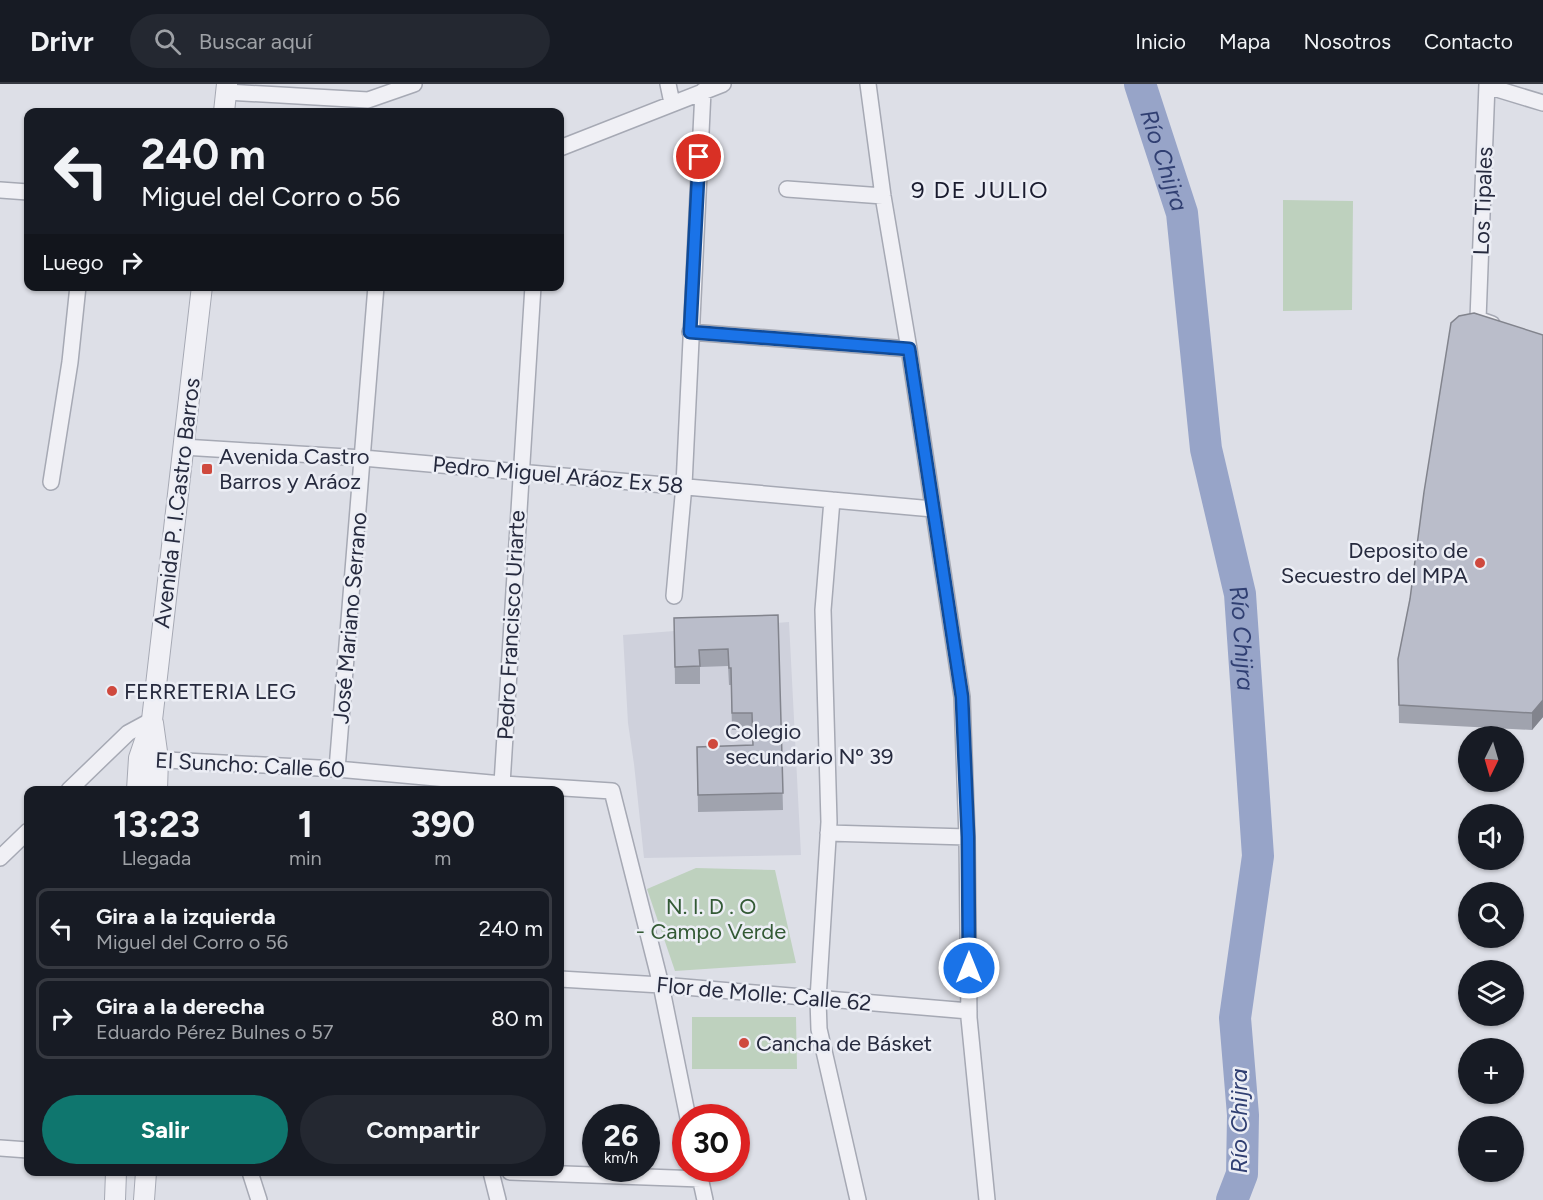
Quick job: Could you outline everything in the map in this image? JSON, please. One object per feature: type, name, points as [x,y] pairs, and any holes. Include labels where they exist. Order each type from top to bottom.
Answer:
[{"type":"street","points":[[224,108],[227,88],[368,106],[414,84]]},
{"type":"street","points":[[668,84],[672,103]]},
{"type":"street","points":[[564,146],[723,84]]},
{"type":"street","points":[[868,84],[882,196],[909,349],[962,697],[968,837],[969,1011],[987,1200]]},
{"type":"street","points":[[1487,85],[1543,103]]},
{"type":"street","name":"Los Tipales","points":[[1487,85],[1478,319],[1511,331]]},
{"type":"street","points":[[674,596],[684,485],[703,92]]},
{"type":"street","points":[[787,189],[882,196]]},
{"type":"street","points":[[0,190],[24,192]]},
{"type":"street","points":[[51,482],[70,362],[77,291]]},
{"type":"street","name":"Avenida P. I.Castro Barros","points":[[149,759],[201,291]]},
{"type":"street","name":"José Mariano Serrano","points":[[337,769],[376,291]]},
{"type":"street","name":"Pedro Francisco Uriarte","points":[[502,784],[533,291]]},
{"type":"street","points":[[690,332],[909,349]]},
{"type":"street","name":"Pedro Miguel Aráoz Ex 58","points":[[183,447],[363,458],[933,509]]},
{"type":"street","points":[[832,500],[823,610],[828,832],[818,999],[819,1029],[858,1200]]},
{"type":"street","points":[[73,786],[128,733],[152,720]]},
{"type":"street","points":[[139,786],[149,759]]},
{"type":"street","points":[[149,759],[156,786]]},
{"type":"street","name":"El Suncho: Calle 60","points":[[149,759],[337,769],[404,783],[533,786]]},
{"type":"street","name":"El Suncho: Calle 60","points":[[564,788],[612,791],[661,985]]},
{"type":"street","points":[[828,832],[968,837]]},
{"type":"street","points":[[0,858],[24,835]]},
{"type":"street","name":"Flor de Molle: Calle 62","points":[[564,979],[661,985],[969,1011]]},
{"type":"street","points":[[661,985],[685,1104]]},
{"type":"street","points":[[0,1148],[24,1150]]},
{"type":"street","points":[[564,1173],[672,1174]]},
{"type":"street","points":[[115,1200],[116,1176]]},
{"type":"street","points":[[144,1200],[146,1176]]},
{"type":"street","points":[[251,1176],[259,1200]]},
{"type":"street","points":[[491,1176],[498,1200]]},
{"type":"street","points":[[701,1182],[705,1200]]},
{"type":"shaded area","name":"Colegio secundario Nº 39","points":[[789,622],[801,855],[644,858],[628,723],[623,635]]},
{"type":"green space","points":[[1283,200],[1353,201],[1352,310],[1283,311]]},
{"type":"green space","name":"N. I. D . O - Campo Verde","points":[[696,868],[775,870],[796,963],[675,971],[647,889]]},
{"type":"green space","name":"Cancha de Básket","points":[[692,1017],[796,1017],[797,1069],[692,1069]]},
{"type":"building","name":"Deposito de Secuestro del MPA","points":[[1474,313],[1543,335],[1543,700],[1532,713],[1399,705],[1398,659],[1410,599],[1424,492],[1451,323],[1459,316]]},
{"type":"building","points":[[778,615],[783,793],[698,795],[697,747],[753,745],[752,713],[732,713],[731,668],[729,668],[728,649],[699,650],[700,666],[675,667],[674,618]]},
{"type":"waterway","name":"Río Chijra","points":[[1140,84],[1182,213],[1206,449],[1240,594],[1258,856],[1235,1018],[1243,1115],[1242,1174],[1232,1200]]},
{"type":"place","name":"Avenida Castro Barros y Aráoz","points":[[207,469]]},
{"type":"place","name":"Deposito de Secuestro del MPA","points":[[1480,563]]},
{"type":"place","name":"FERRETERIA LEG","points":[[112,691]]},
{"type":"place","name":"Colegio secundario Nº 39","points":[[713,744]]},
{"type":"place","name":"Cancha de Básket","points":[[744,1043]]},
{"type":"district","name":"9 DE JULIO","points":[[980,189]]},
{"type":"route","points":[[699,157],[690,332],[909,349],[962,697],[968,837],[969,968]]}]
